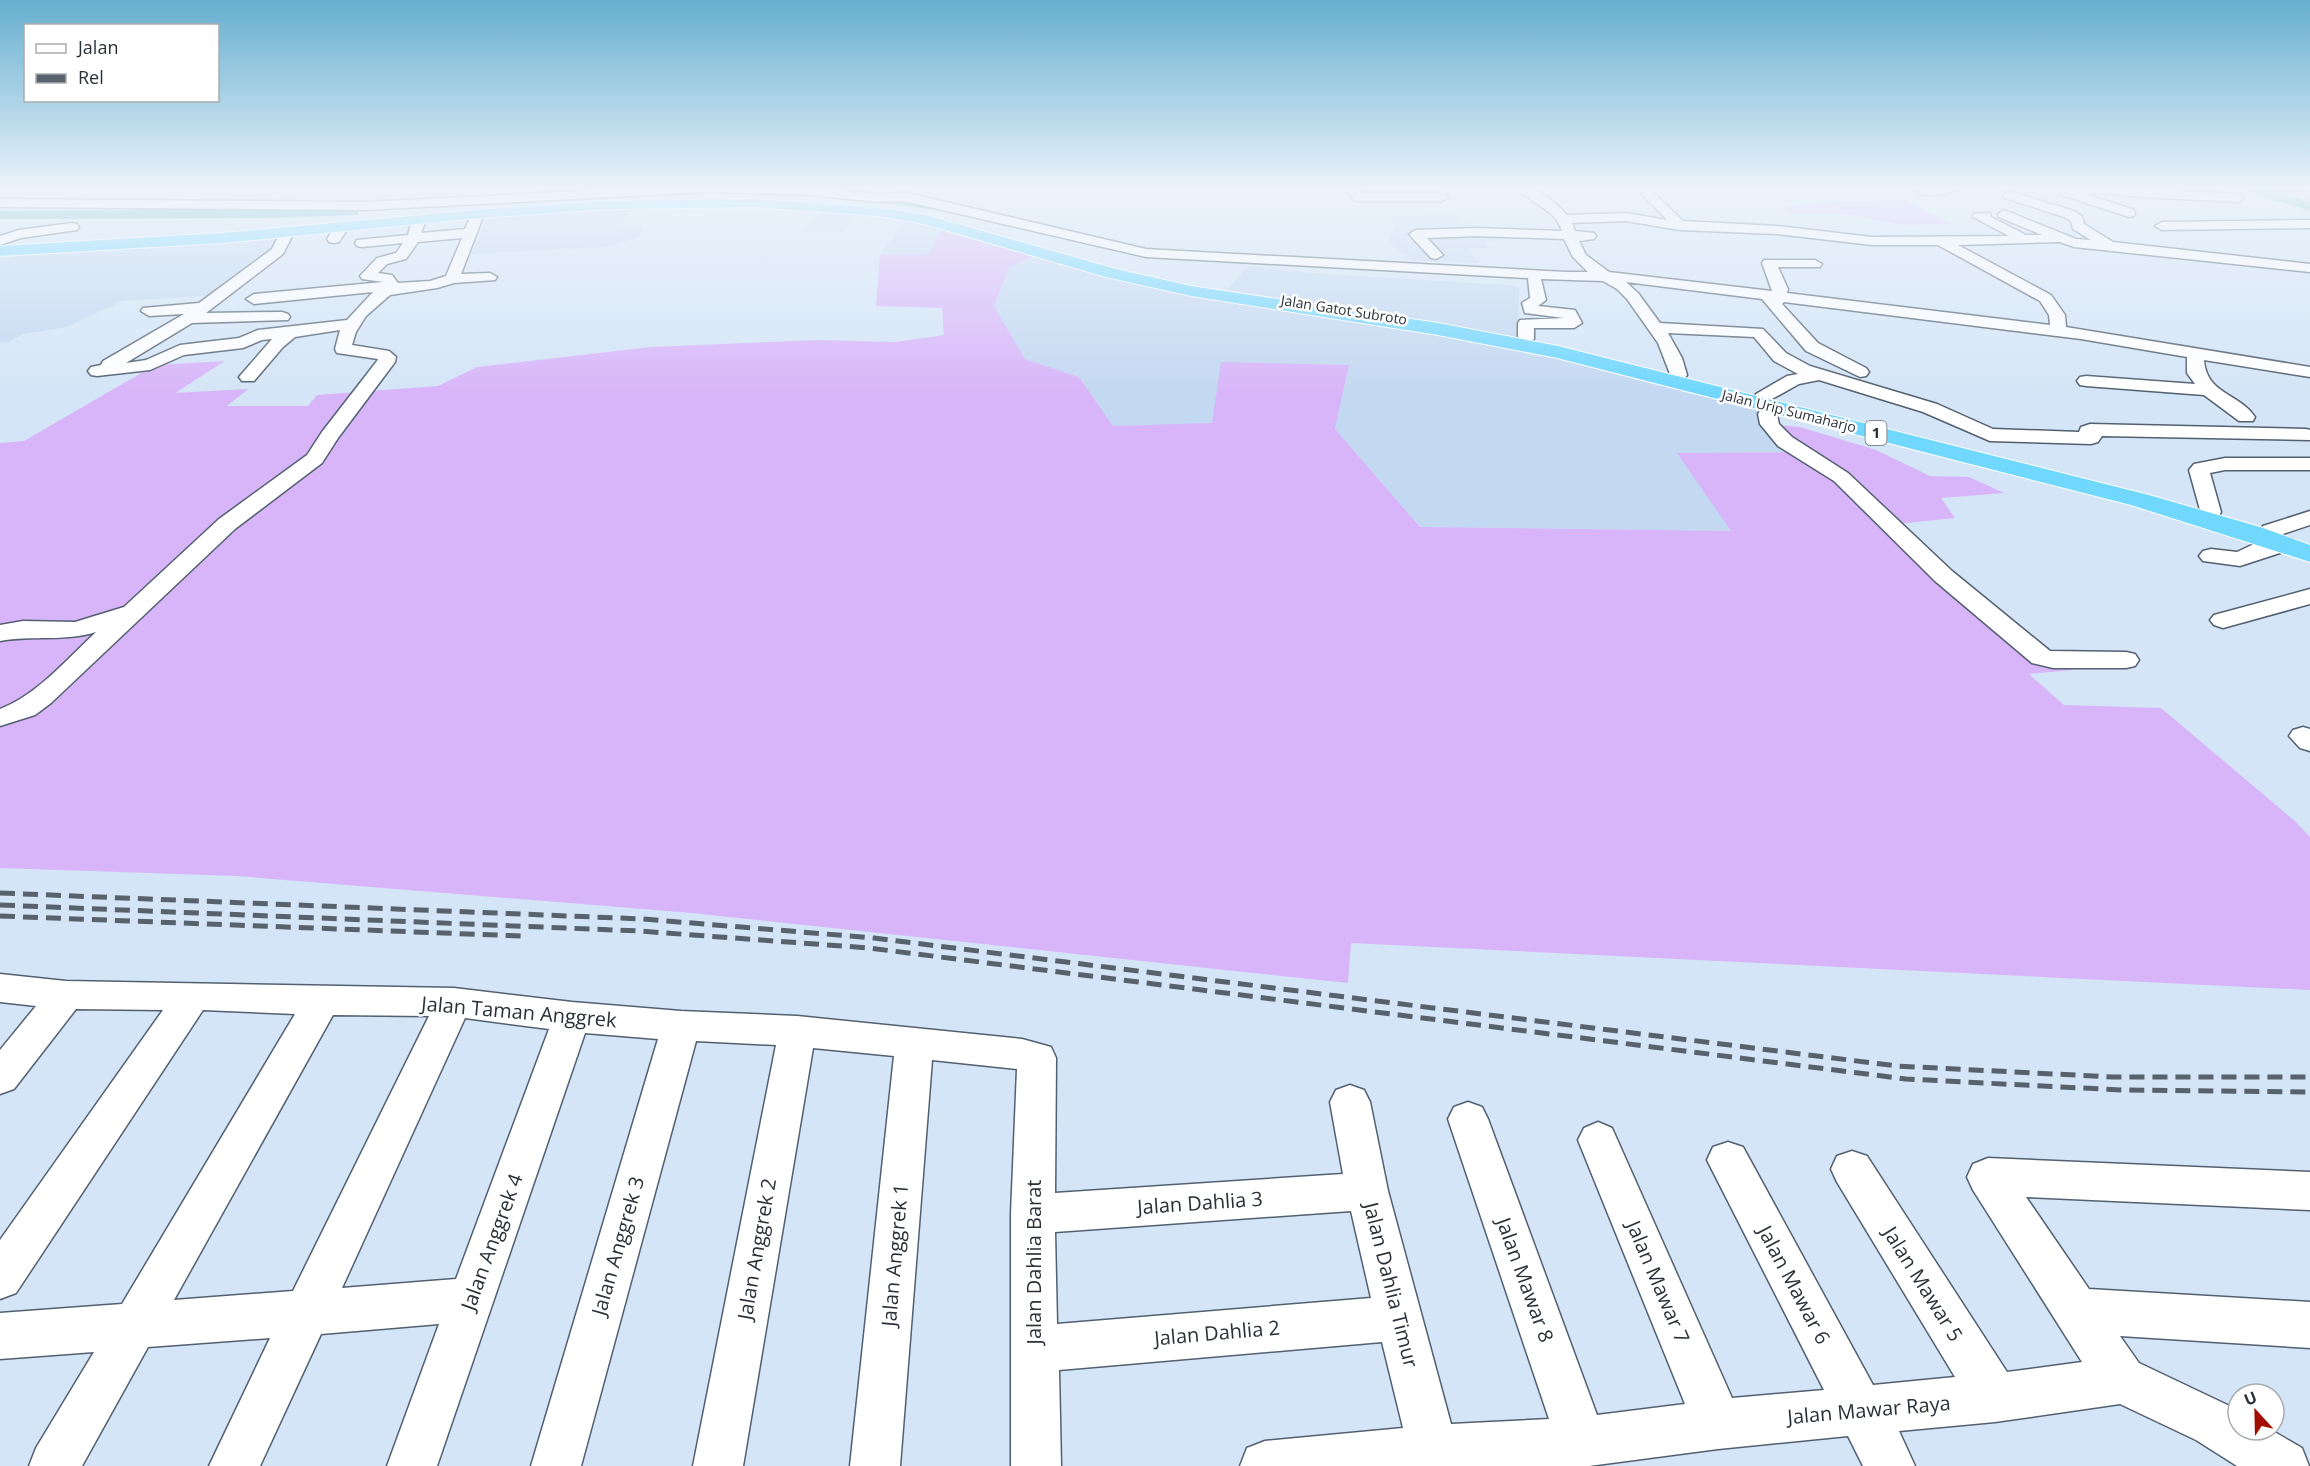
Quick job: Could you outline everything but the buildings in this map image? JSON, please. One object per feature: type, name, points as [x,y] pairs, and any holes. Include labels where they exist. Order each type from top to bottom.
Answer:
[{"type":"highway","name":"Jalan Gatot Subroto","points":[[1052,256],[1167,286],[1232,298],[1440,327]]},
{"type":"highway","name":"Jalan Gatot Subroto","points":[[1073,256],[1174,282],[1440,327]]},
{"type":"highway","name":"Jalan Urip Sumaharjo","points":[[1440,327],[1526,339],[1678,375],[1768,403],[1985,444],[2210,512],[2278,538],[2310,554]]},
{"type":"highway","name":"Jalan Urip Sumaharjo","points":[[1440,327],[1558,352],[1768,403],[2310,545]]},
{"type":"street","points":[[270,256],[189,318],[97,371],[150,365],[180,350],[243,344],[256,335],[290,333],[354,319]]},
{"type":"street","points":[[367,276],[384,260],[399,256]]},
{"type":"street","points":[[452,279],[461,256]]},
{"type":"street","points":[[1199,256],[1534,280],[1567,279]]},
{"type":"street","points":[[1580,256],[1584,262],[1633,297],[1658,328],[1671,350],[1678,375]]},
{"type":"street","points":[[1764,256],[1779,285],[1775,299]]},
{"type":"street","points":[[1969,256],[2046,298],[2057,315],[2058,331]]},
{"type":"street","points":[[2210,256],[2303,267],[2310,277]]},
{"type":"street","points":[[1769,263],[1815,264]]},
{"type":"street","points":[[1365,271],[1713,284],[1775,299],[2008,317],[2058,331],[2310,378]]},
{"type":"street","points":[[0,718],[25,709],[41,697],[227,524],[310,463],[383,366],[387,357],[342,349],[342,342],[354,319],[389,288],[390,280],[367,276],[318,278]]},
{"type":"street","points":[[149,311],[251,299],[431,285],[452,279],[490,277]]},
{"type":"street","points":[[240,278],[265,278]]},
{"type":"street","points":[[1526,339],[1526,323],[1574,323],[1569,313],[1531,310],[1530,303],[1538,300],[1534,280]]},
{"type":"street","points":[[1611,280],[1775,299],[2310,372]]},
{"type":"street","points":[[1775,299],[1812,347],[1838,363],[1883,382]]},
{"type":"street","points":[[189,318],[354,319]]},
{"type":"street","points":[[1658,328],[1761,333],[1773,351],[1788,362],[1818,375],[1920,405],[1985,444],[2091,438],[2093,435],[2088,430],[2306,435]]},
{"type":"street","points":[[248,377],[290,333]]},
{"type":"street","points":[[2195,356],[2194,366],[2200,380],[2209,390],[2246,417]]},
{"type":"street","points":[[1818,375],[1793,380],[1768,403],[1767,419],[1772,430],[1792,446],[1841,477],[1958,588],[2041,657],[2053,660],[2126,660]]},
{"type":"street","points":[[2086,381],[2209,390]]},
{"type":"street","points":[[2177,432],[2225,464]]},
{"type":"street","points":[[2210,512],[2199,470],[2203,467],[2225,464],[2310,464]]},
{"type":"street","points":[[2211,556],[2240,559],[2260,550],[2310,518]]},
{"type":"street","points":[[2223,620],[2310,596]]},
{"type":"street","points":[[0,633],[23,629],[77,630],[135,611]]},
{"type":"street","name":"Jalan Taman Anggrek","points":[[0,988],[66,995],[454,1002],[572,1017],[681,1026],[797,1031],[1022,1054],[1037,1058]]},
{"type":"street","points":[[0,1078],[66,995]]},
{"type":"street","points":[[0,1278],[193,996]]},
{"type":"street","points":[[54,1466],[322,1001]]},
{"type":"street","points":[[234,1466],[454,1002]]},
{"type":"street","name":"Jalan Anggrek 4","points":[[412,1466],[572,1017]]},
{"type":"street","name":"Jalan Anggrek 3","points":[[556,1466],[681,1026]]},
{"type":"street","name":"Jalan Anggrek 2","points":[[718,1466],[797,1031]]},
{"type":"street","name":"Jalan Anggrek 1","points":[[875,1466],[914,1044]]},
{"type":"street","name":"Jalan Dahlia Barat","points":[[1036,1466],[1033,1214],[1037,1058]]},
{"type":"street","name":"Jalan Dahlia Timur","points":[[1350,1102],[1367,1191],[1435,1458]]},
{"type":"street","name":"Jalan Mawar 8","points":[[1468,1119],[1582,1442]]},
{"type":"street","name":"Jalan Mawar 7","points":[[1598,1140],[1718,1424]]},
{"type":"street","name":"Jalan Mawar 6","points":[[1728,1160],[1890,1466]]},
{"type":"street","name":"Jalan Mawar 5","points":[[1852,1169],[1995,1398]]},
{"type":"street","points":[[2284,1466],[2213,1424],[2122,1380],[1988,1176],[2307,1194]]},
{"type":"street","name":"Jalan Dahlia 3","points":[[1033,1214],[1367,1191]]},
{"type":"street","points":[[0,1336],[471,1300]]},
{"type":"street","points":[[2077,1311],[2310,1325]]},
{"type":"street","name":"Jalan Dahlia 2","points":[[1034,1349],[1400,1318]]},
{"type":"street","name":"Jalan Mawar Raya","points":[[1265,1466],[1435,1458],[1718,1424],[1995,1398],[2122,1380]]},
{"type":"shaded area","points":[[0,256],[274,256],[221,295],[122,301],[67,327],[23,334],[7,343],[0,343]]},
{"type":"shaded area","points":[[880,256],[1032,256],[1009,267],[994,306],[1025,359],[1079,377],[1113,426],[1212,423],[1221,362],[1349,365],[1335,429],[1420,527],[1731,531],[1677,453],[1798,452],[1758,423],[1800,427],[1876,450],[1930,476],[1969,477],[2004,493],[1941,498],[1955,518],[1896,524],[1974,594],[2073,670],[2029,674],[2064,705],[2161,708],[2296,822],[2310,837],[2310,990],[1351,943],[1348,983],[692,913],[237,876],[0,868],[0,443],[24,441],[155,365],[225,361],[175,393],[248,389],[227,406],[308,406],[317,395],[438,386],[477,367],[651,347],[818,340],[895,342],[944,335],[942,308],[876,306]]},
{"type":"shaded area","points":[[1032,256],[1053,256],[1221,297],[1248,266],[1311,273],[1519,286],[1518,343],[1765,405],[1758,423],[1799,452],[1678,453],[1732,531],[1420,527],[1335,429],[1349,365],[1212,424],[1113,426],[1079,377],[1025,359],[994,306],[1009,267]]},
{"type":"shaded area","points":[[1406,256],[1474,256],[1478,263],[1410,260]]},
{"type":"railway","points":[[0,893],[643,919],[874,938],[1897,1066],[2113,1077],[2310,1077]]},
{"type":"railway","points":[[0,905],[639,931],[869,948],[1906,1079],[2121,1090],[2310,1092]]},
{"type":"railway","points":[[0,916],[521,936]]}]
